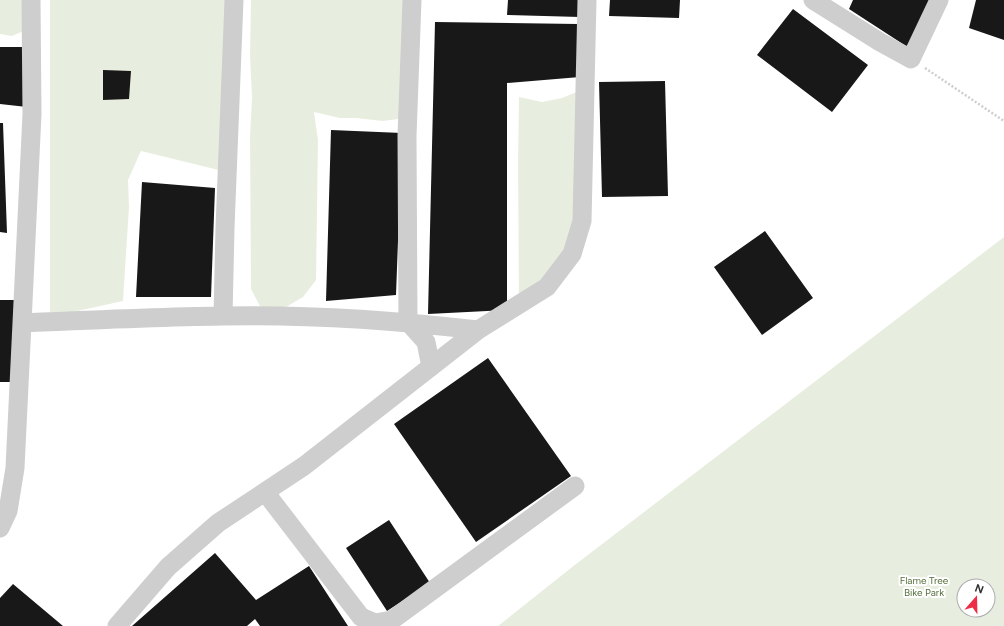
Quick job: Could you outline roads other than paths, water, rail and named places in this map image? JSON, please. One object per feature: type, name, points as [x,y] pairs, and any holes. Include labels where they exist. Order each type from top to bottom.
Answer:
[{"type":"street","points":[[0,528],[8,511],[15,468],[32,114],[31,0]]},
{"type":"street","points":[[223,316],[234,0]]},
{"type":"street","points":[[412,0],[407,136],[408,322],[426,342],[431,367]]},
{"type":"street","points":[[117,626],[168,567],[218,523],[304,466],[478,330],[547,287],[572,254],[582,221],[587,0]]},
{"type":"street","points":[[813,0],[911,59],[939,0]]},
{"type":"street","points":[[22,323],[223,316],[328,318],[408,322],[478,330]]},
{"type":"street","points":[[265,492],[361,617],[375,623],[392,620],[574,486]]},
{"type":"park label","name":"Flame Tree Bike Park","points":[[924,586]]}]
